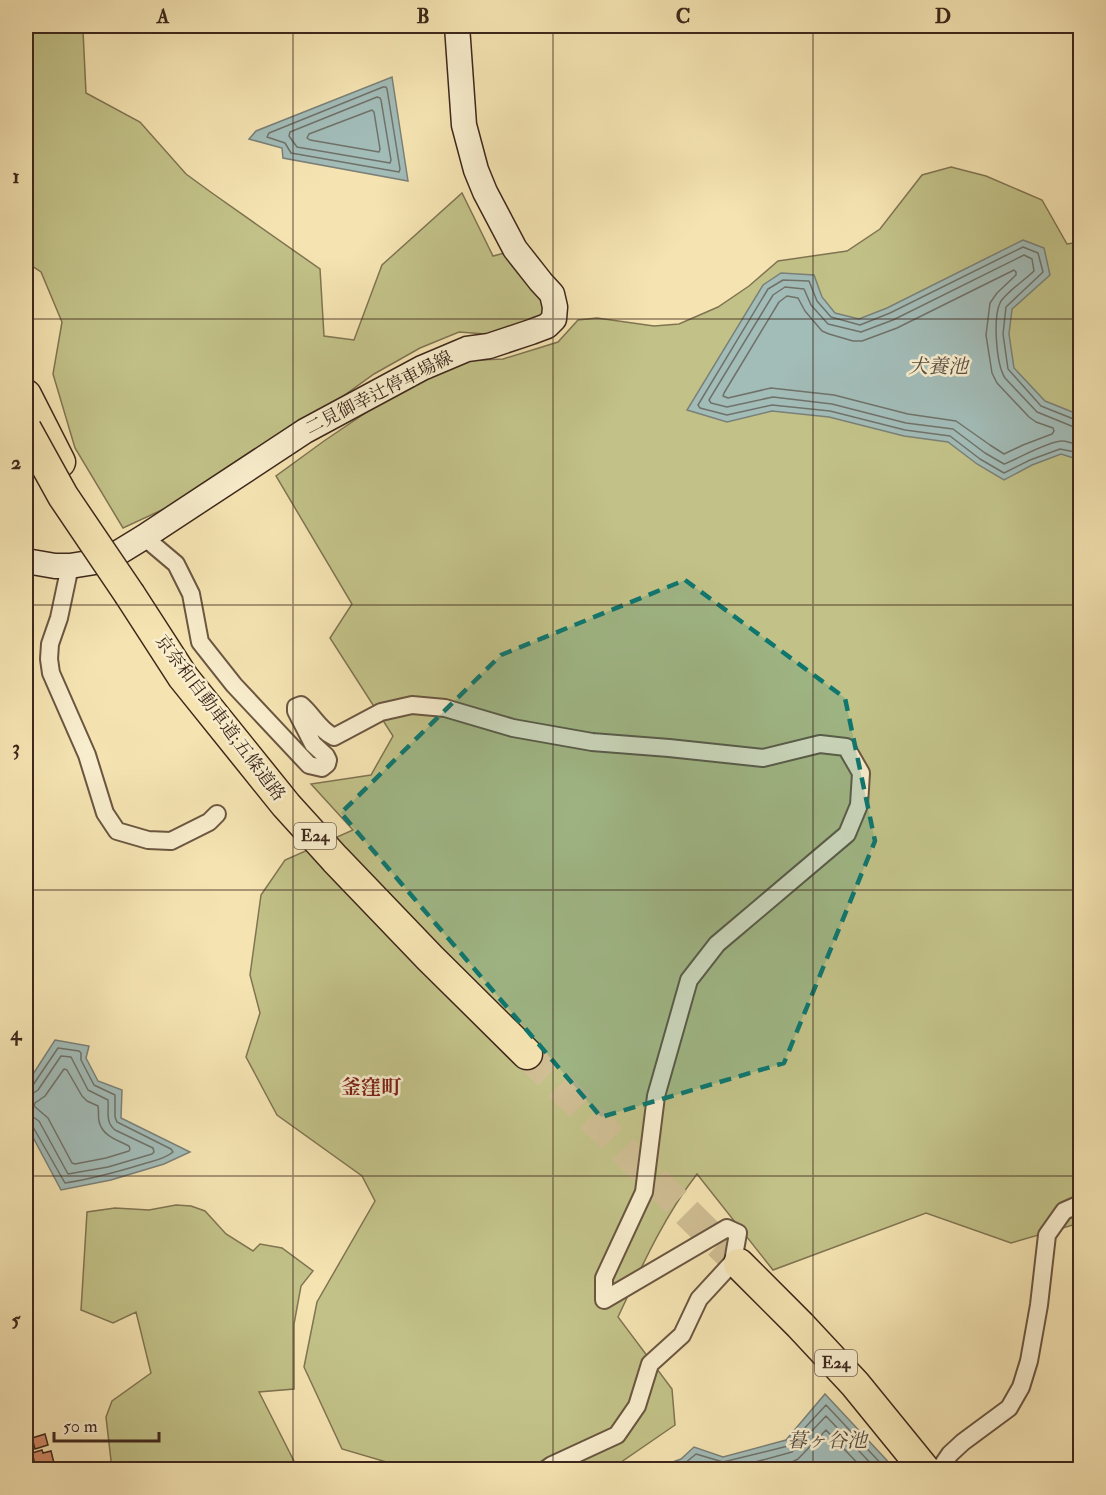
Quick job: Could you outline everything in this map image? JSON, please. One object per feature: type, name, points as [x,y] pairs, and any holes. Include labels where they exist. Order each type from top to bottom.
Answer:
[{"type":"highway","points":[[26,395],[60,461],[63,496]]},
{"type":"highway","name":"京奈和自動車道;五條道路","points":[[26,429],[63,496],[183,677],[286,805],[335,859],[527,1054]]},
{"type":"highway","points":[[26,455],[86,545],[123,585]]},
{"type":"highway","name":"E24","points":[[739,1264],[855,1384],[925,1470]]},
{"type":"main road","name":"二見御幸辻停車場線","points":[[26,561],[70,566],[113,556],[304,431],[422,368],[467,349],[489,346],[531,332],[547,326],[554,319],[555,307],[552,294],[515,249],[476,170],[465,125],[457,26]]},
{"type":"street","points":[[144,537],[176,564],[190,594],[200,642],[234,686],[309,765],[322,768],[328,760],[313,744],[296,711],[298,705],[307,710],[324,732],[334,737],[381,712],[412,705],[445,708],[513,728],[592,742],[763,758],[820,744],[846,747],[861,773],[859,805],[846,834],[717,944],[689,980],[656,1096],[644,1192],[604,1278],[604,1300],[727,1228],[738,1233],[733,1262],[699,1299],[682,1335],[650,1364],[637,1406],[617,1435],[545,1470]]},
{"type":"street","points":[[70,566],[50,644],[49,659],[51,673],[87,755],[105,813],[117,831],[148,840],[171,841],[209,822],[217,814]]},
{"type":"street","points":[[939,1470],[950,1454],[963,1442],[1009,1408],[1021,1387],[1029,1361],[1039,1305],[1047,1235],[1064,1211],[1080,1204]]},
{"type":"highlighted area","points":[[685,580],[845,698],[875,841],[784,1063],[601,1117],[341,813],[501,655]]},
{"type":"green space","points":[[26,26],[87,26],[83,31],[86,93],[140,122],[186,174],[320,269],[324,336],[354,340],[382,265],[462,193],[493,256],[508,252],[536,280],[550,317],[499,335],[459,332],[420,348],[374,374],[209,488],[123,528],[75,448],[53,374],[62,322],[41,272],[26,262]]},
{"type":"green space","points":[[951,167],[986,176],[1042,200],[1067,244],[1080,242],[1080,1223],[1011,1243],[926,1213],[773,1270],[697,1174],[663,1226],[618,1317],[672,1389],[675,1425],[611,1469],[410,1469],[342,1449],[304,1367],[317,1302],[375,1201],[362,1176],[277,1115],[246,1057],[260,1013],[250,975],[261,895],[285,860],[353,830],[311,784],[371,775],[393,736],[330,638],[352,604],[276,476],[426,372],[458,361],[503,359],[558,342],[578,320],[597,318],[654,326],[679,324],[718,307],[749,286],[778,261],[847,251],[880,229],[922,175]]},
{"type":"green space","points":[[176,1205],[191,1206],[205,1211],[226,1234],[253,1251],[260,1244],[282,1248],[313,1271],[301,1286],[294,1324],[294,1389],[259,1392],[298,1469],[112,1469],[106,1417],[112,1401],[151,1373],[136,1312],[113,1323],[81,1310],[87,1212],[115,1208],[149,1210]]},
{"type":"water","points":[[392,77],[408,181],[283,158],[282,148],[249,139],[256,131]]},
{"type":"water","name":"犬養池","points":[[1023,240],[1044,248],[1050,275],[1012,309],[1009,334],[1014,368],[1045,401],[1080,415],[1080,460],[1061,454],[1032,465],[1004,480],[977,464],[948,442],[904,436],[829,417],[772,411],[727,422],[687,410],[763,285],[781,273],[814,275],[822,297],[835,313],[859,319],[887,308]]},
{"type":"water","points":[[55,1040],[89,1046],[86,1058],[98,1081],[122,1090],[121,1118],[190,1152],[164,1164],[111,1180],[61,1190],[26,1124],[26,1085]]},
{"type":"water","name":"暮ヶ谷池","points":[[825,1394],[895,1469],[653,1469],[681,1459],[694,1447],[723,1457],[786,1440]]},
{"type":"building","points":[[45,1434],[48,1445],[35,1449],[32,1438]]},
{"type":"building","points":[[26,1443],[30,1453],[26,1455]]},
{"type":"building","points":[[42,1450],[43,1453],[51,1451],[54,1463],[36,1468],[32,1453]]},
{"type":"tunnel","points":[[527,1054],[739,1264]]},
{"type":"district","name":"釜窪町","points":[[371,1087]]}]
